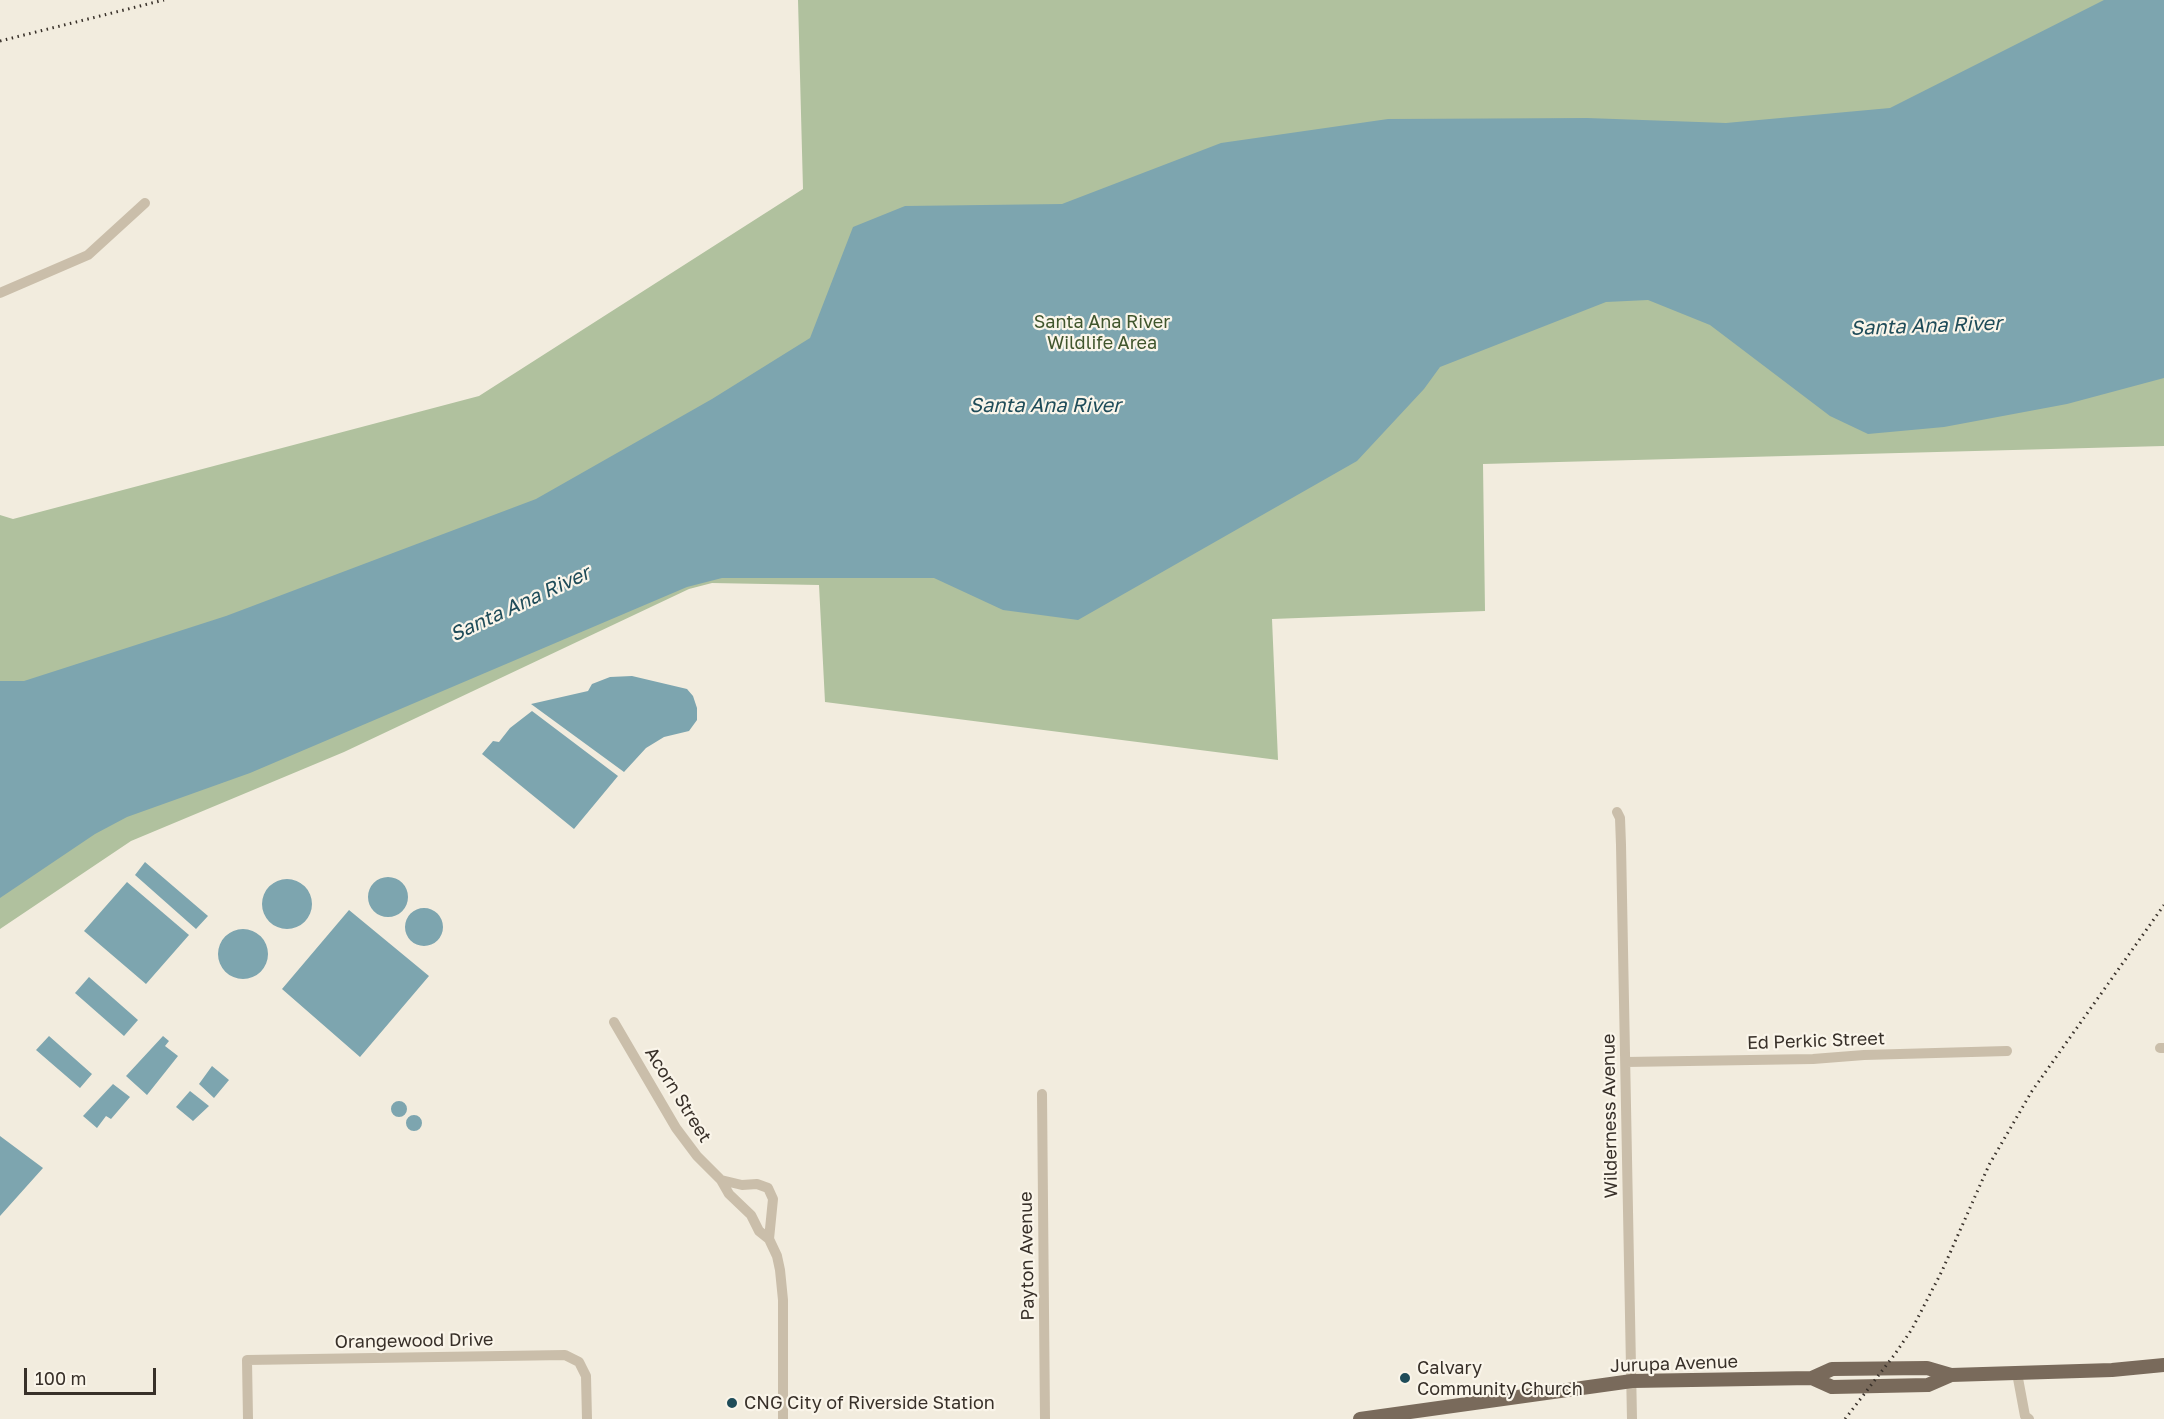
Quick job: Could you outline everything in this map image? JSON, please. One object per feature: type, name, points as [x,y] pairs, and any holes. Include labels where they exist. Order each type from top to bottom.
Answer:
[{"type":"main road","name":"Jurupa Avenue","points":[[1360,1419],[1632,1381],[1812,1378],[1832,1386],[1928,1385],[1951,1375],[2112,1370],[2164,1365]]},
{"type":"street","points":[[0,293],[88,255],[145,203]]},
{"type":"street","name":"Wilderness Avenue","points":[[1617,812],[1620,818],[1621,845],[1632,1419]]},
{"type":"street","name":"Acorn Street","points":[[614,1022],[676,1128],[697,1156],[721,1180],[729,1194],[751,1215],[759,1231],[769,1239],[777,1256],[782,1286],[783,1419]]},
{"type":"street","name":"Ed Perkic Street","points":[[1626,1062],[1813,1059],[1864,1055],[2007,1051]]},
{"type":"street","name":"Payton Avenue","points":[[1042,1094],[1045,1419]]},
{"type":"street","name":"Acorn Street","points":[[721,1180],[742,1185],[757,1184],[768,1188],[773,1199],[769,1239]]},
{"type":"street","name":"Orangewood Drive","points":[[248,1419],[247,1360],[565,1355],[579,1362],[586,1376],[587,1419]]},
{"type":"street","points":[[2017,1373],[2025,1416],[2029,1419]]},
{"type":"green space","name":"Santa Ana River Wildlife Area","points":[[798,0],[2164,0],[2164,446],[1483,464],[1485,611],[1272,619],[1278,760],[825,702],[819,585],[712,583],[689,589],[344,752],[131,841],[0,929],[0,515],[13,519],[479,396],[803,189]]},
{"type":"water","name":"Santa Ana River","points":[[2104,0],[2164,0],[2164,378],[2067,404],[1944,427],[1868,434],[1830,416],[1710,325],[1648,300],[1606,302],[1440,367],[1424,389],[1357,461],[1078,620],[1003,610],[934,578],[722,578],[687,587],[250,773],[127,817],[95,834],[0,898],[0,681],[24,681],[226,616],[536,499],[712,399],[810,338],[853,227],[905,206],[1062,204],[1221,143],[1388,119],[1587,118],[1726,123],[1890,108]]},
{"type":"water","points":[[632,676],[687,689],[693,696],[697,708],[697,720],[689,731],[664,737],[646,748],[624,772],[531,704],[588,691],[592,684],[610,677]]},
{"type":"water","points":[[532,711],[618,776],[574,829],[482,754],[493,741],[499,742],[510,728]]},
{"type":"water","points":[[145,862],[208,916],[196,929],[135,875]]},
{"type":"water","points":[[388,877],[402,883],[408,897],[402,911],[388,917],[374,911],[368,897],[374,883]]},
{"type":"water","points":[[282,879],[292,879],[305,886],[312,899],[312,909],[305,922],[292,929],[282,929],[273,925],[266,918],[262,909],[262,899],[266,890],[273,883]]},
{"type":"water","points":[[127,882],[189,935],[146,984],[84,931]]},
{"type":"water","points":[[424,908],[438,913],[443,927],[438,941],[424,946],[410,941],[405,927],[410,913]]},
{"type":"water","points":[[349,910],[429,976],[360,1057],[282,989]]},
{"type":"water","points":[[238,929],[248,929],[261,936],[268,949],[268,959],[261,972],[248,979],[238,979],[229,975],[222,968],[218,959],[218,949],[222,940],[229,933]]},
{"type":"water","points":[[89,977],[138,1020],[124,1036],[75,993]]},
{"type":"water","points":[[49,1036],[92,1074],[80,1088],[36,1050]]},
{"type":"water","points":[[163,1036],[169,1041],[165,1046],[178,1056],[147,1095],[126,1076]]},
{"type":"water","points":[[212,1066],[229,1080],[214,1098],[199,1084]]},
{"type":"water","points":[[113,1084],[130,1097],[111,1119],[106,1116],[97,1128],[83,1116]]},
{"type":"water","points":[[190,1091],[209,1106],[193,1121],[176,1107]]},
{"type":"water","points":[[399,1101],[405,1103],[407,1109],[405,1115],[399,1117],[393,1115],[391,1109],[393,1103]]},
{"type":"water","points":[[411,1115],[417,1115],[422,1123],[420,1129],[411,1131],[406,1126],[406,1120]]},
{"type":"water","points":[[0,1136],[43,1168],[0,1216]]},
{"type":"railway","points":[[0,41],[164,0]]},
{"type":"railway","points":[[1845,1419],[1912,1329],[1942,1271],[1989,1165],[2032,1091],[2164,905]]},
{"type":"place","name":"Calvary Community Church","points":[[1405,1378]]},
{"type":"place","name":"CNG City of Riverside Station","points":[[732,1403]]}]
